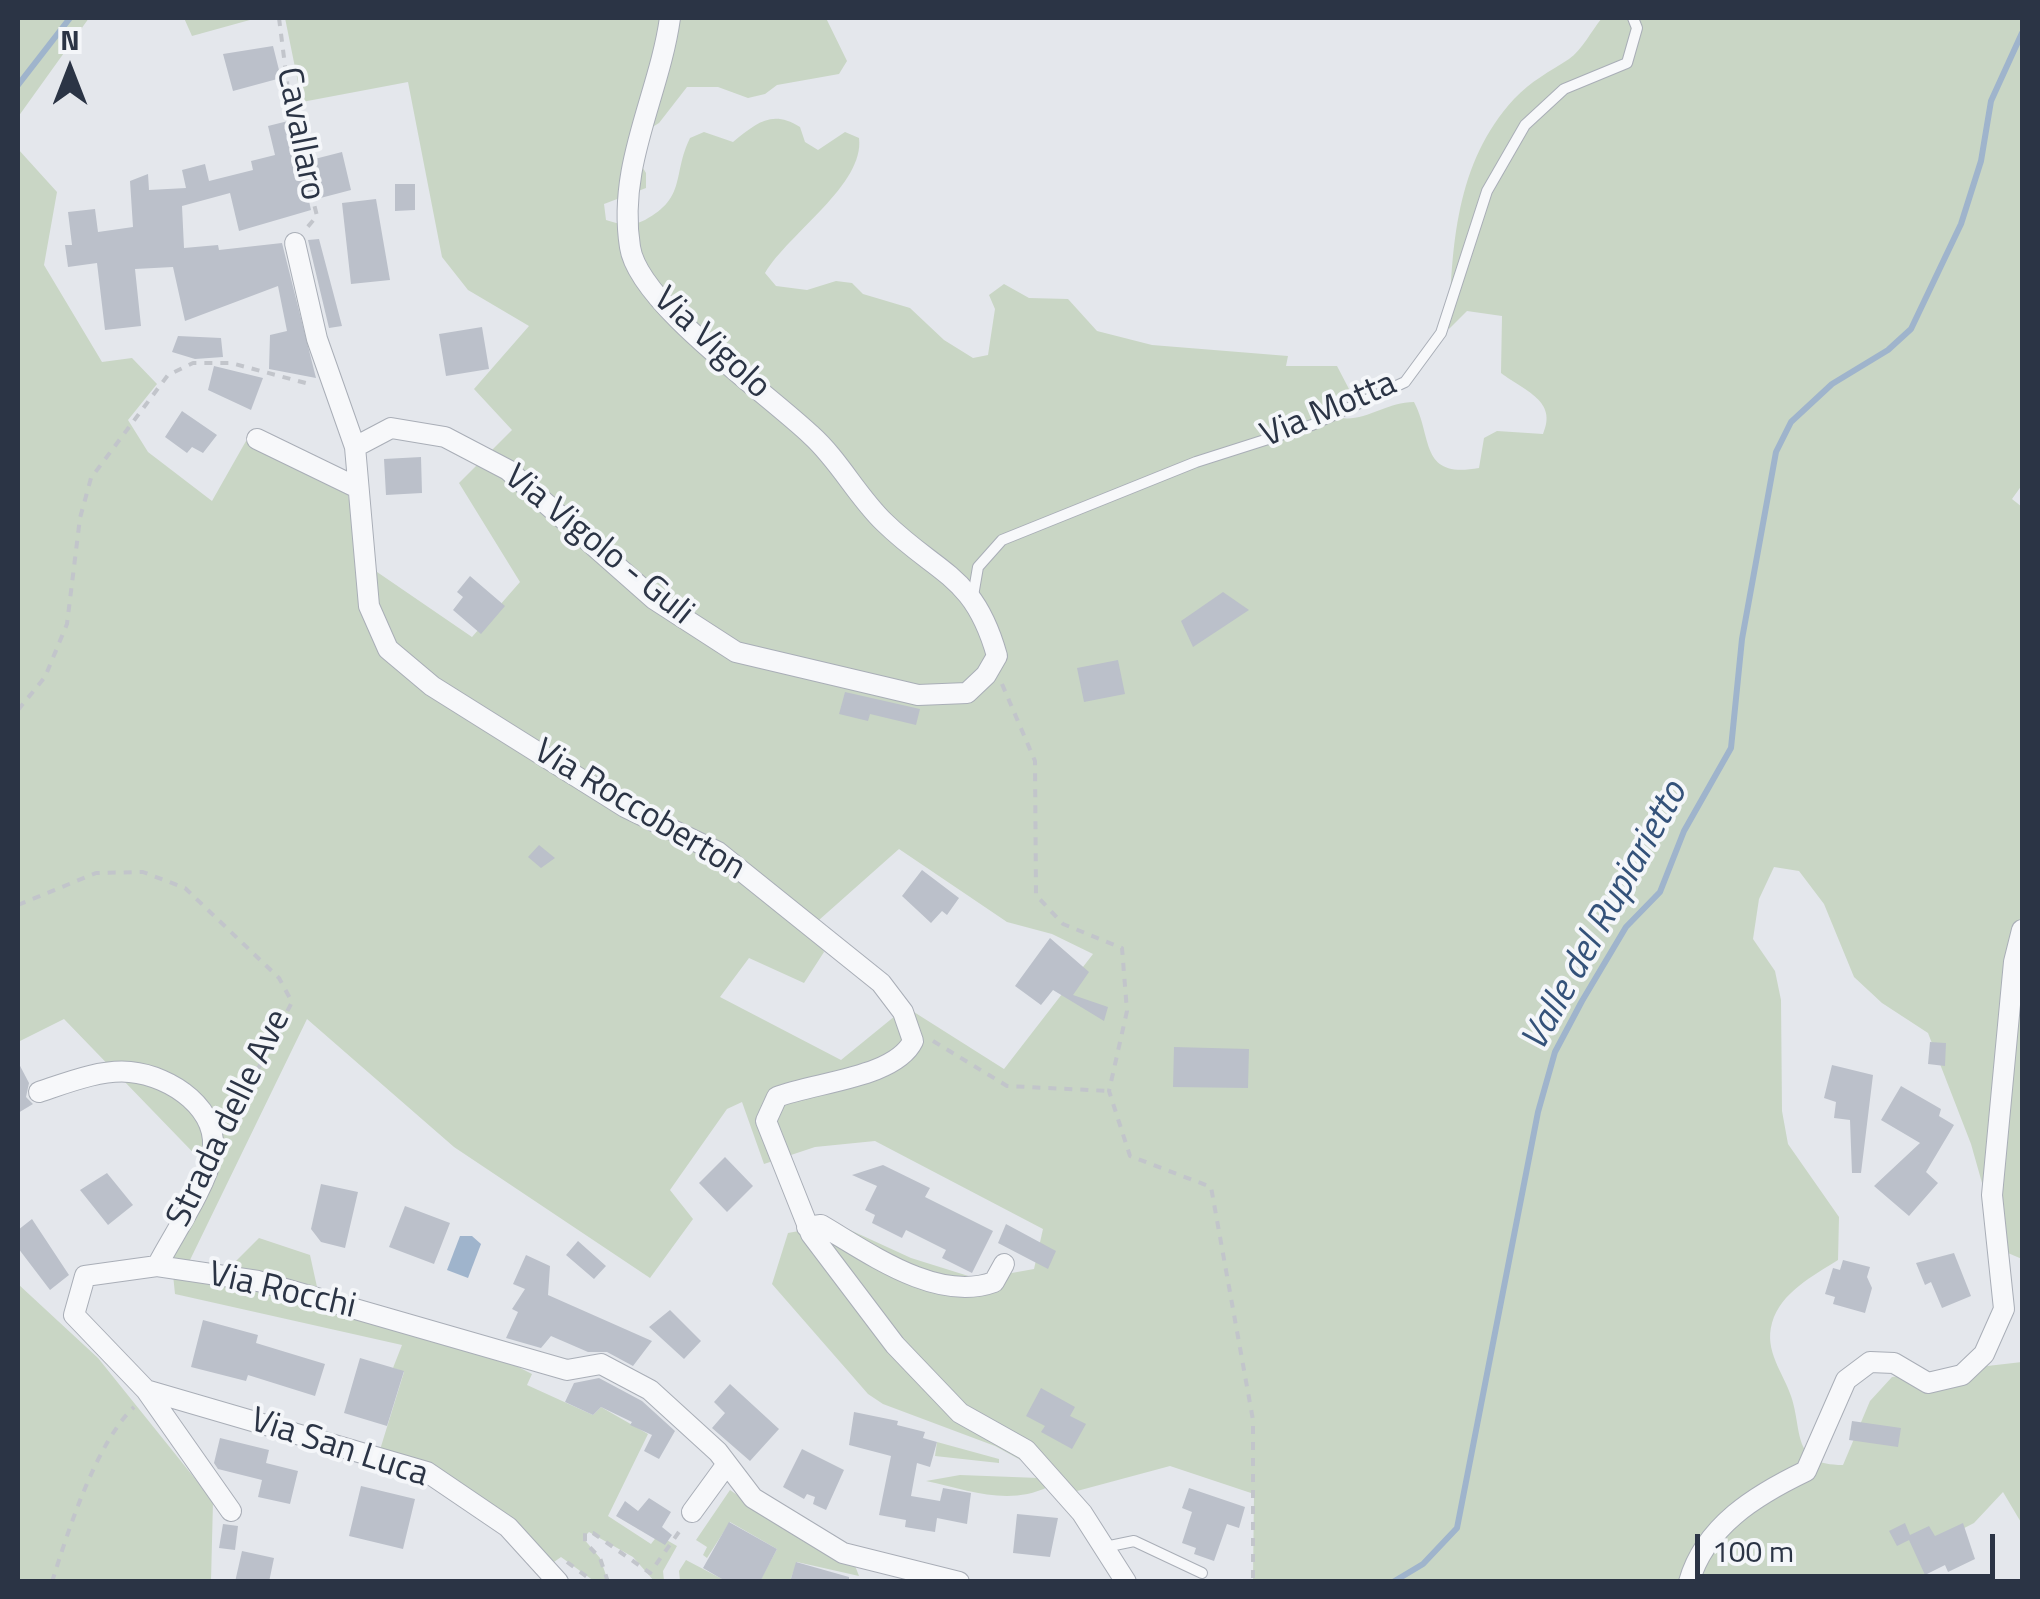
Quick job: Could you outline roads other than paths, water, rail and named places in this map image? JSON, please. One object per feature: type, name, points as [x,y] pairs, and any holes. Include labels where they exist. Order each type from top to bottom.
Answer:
[{"type":"street","name":"Via Vigolo","points":[[670,18],[631,160],[626,206],[630,250],[640,278],[746,379],[814,437],[884,522],[973,596]]},
{"type":"street","name":"Via Roccoberton","points":[[295,243],[333,388],[354,447],[369,606],[388,649],[432,686],[625,807],[718,852],[881,983],[904,1012],[913,1041],[907,1053],[886,1067],[777,1098],[766,1120],[807,1227]]},
{"type":"street","name":"Via Vigolo - Guli","points":[[354,447],[391,428],[446,437],[508,470],[654,599],[736,652],[918,695],[966,693],[997,656],[987,618],[973,596]]},
{"type":"street","points":[[257,439],[358,488]]},
{"type":"street","points":[[1688,1582],[1697,1552],[1756,1495],[1806,1471],[1846,1380],[1870,1362],[1894,1363],[1928,1383],[1962,1375],[1984,1354],[2004,1309],[1992,1195],[2014,962],[2022,930]]},
{"type":"street","name":"Strada delle Ave","points":[[39,1092],[79,1079],[130,1072],[162,1082],[195,1100],[214,1126],[212,1157],[158,1266]]},
{"type":"street","points":[[1004,1264],[994,1282],[974,1290],[949,1287],[904,1270],[821,1225],[807,1227],[895,1344],[960,1414],[1026,1450],[1082,1513],[1126,1582]]},
{"type":"street","name":"Via Rocchi","points":[[231,1511],[147,1392],[74,1315],[86,1276],[158,1266],[258,1282],[567,1370],[602,1364],[650,1390],[727,1464],[753,1498],[843,1553],[959,1582]]},
{"type":"street","name":"Via San Luca","points":[[147,1392],[427,1472],[508,1527],[561,1571]]},
{"type":"street","points":[[692,1512],[727,1464]]},
{"type":"lane","name":"Via Motta","points":[[973,596],[978,567],[1002,540],[1196,462],[1312,425],[1405,382],[1441,333],[1487,190],[1524,125],[1564,89],[1627,63],[1637,28],[1633,18]]},
{"type":"lane","points":[[1104,1548],[1134,1541],[1202,1573]]},
{"type":"water","points":[[460,1236],[472,1236],[481,1244],[468,1278],[447,1270]]},
{"type":"waterway","points":[[18,85],[70,18]]},
{"type":"waterway","name":"Valle del Rupiarietto","points":[[1393,1582],[1423,1564],[1457,1528],[1538,1112],[1555,1052],[1626,927],[1660,892],[1684,831],[1731,748],[1742,639],[1776,452],[1791,422],[1832,384],[1888,350],[1911,329],[1961,224],[1981,161],[1991,101],[2022,33]]}]
